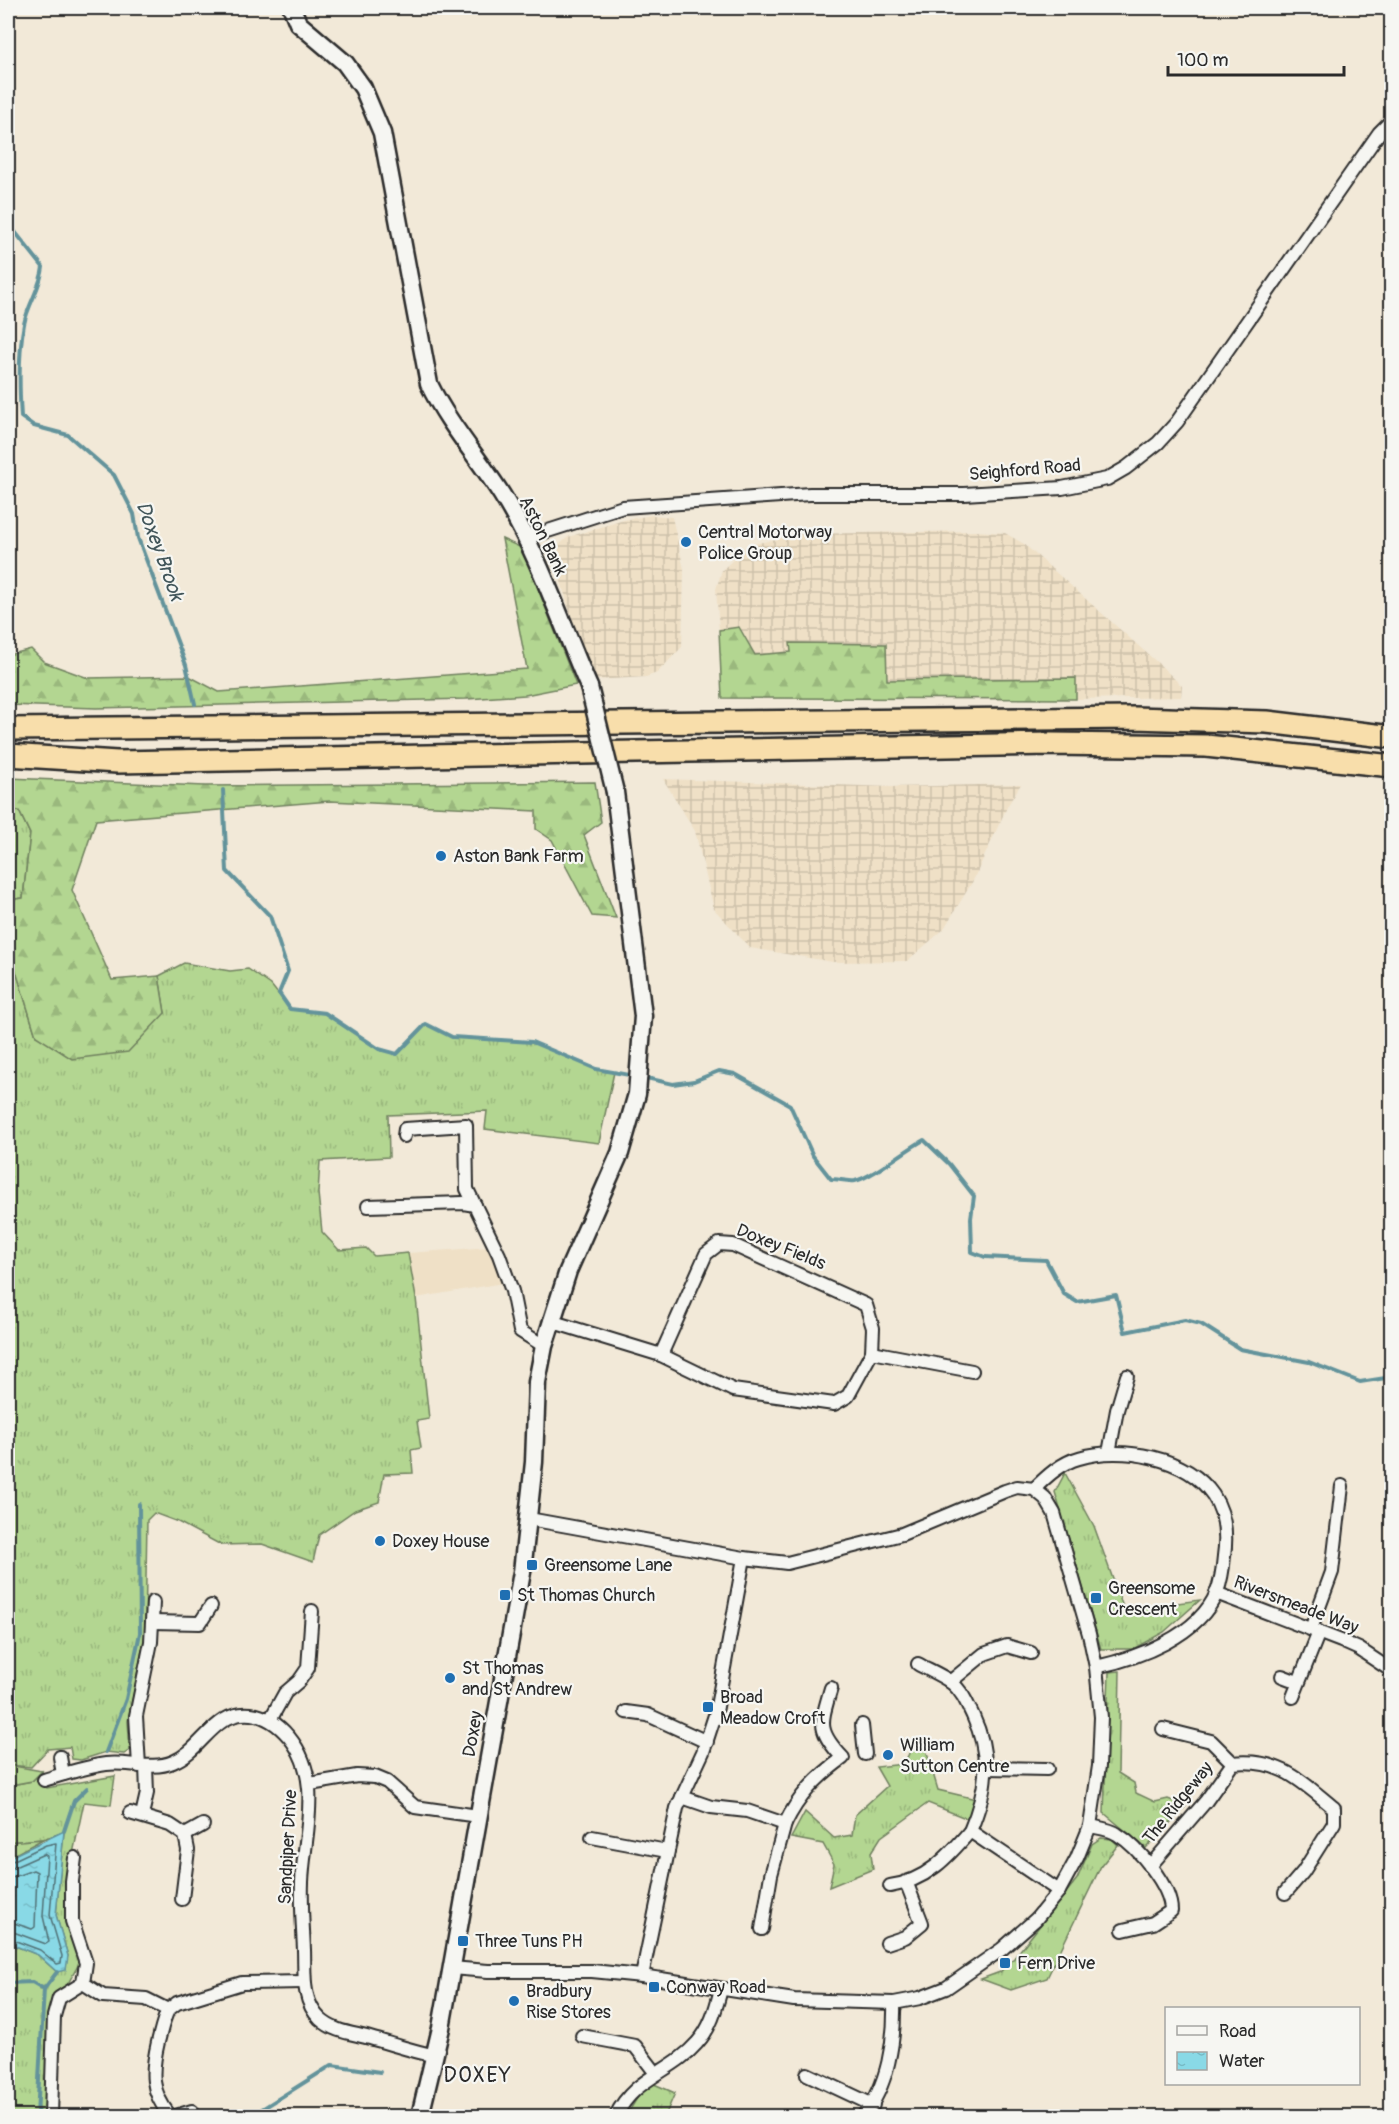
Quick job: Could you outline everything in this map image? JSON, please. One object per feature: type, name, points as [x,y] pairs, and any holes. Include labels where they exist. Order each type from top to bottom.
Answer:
[{"type":"highway","points":[[8,729],[1134,718],[1267,722],[1392,738]]},
{"type":"highway","points":[[8,755],[117,762],[1051,744],[1206,746],[1392,766]]},
{"type":"street","name":"Aston Bank","points":[[292,8],[298,23],[345,63],[363,88],[382,133],[391,169],[429,384],[445,415],[501,495],[526,538],[589,687],[615,792],[643,1016],[637,1095],[620,1154],[568,1271],[550,1321]]},
{"type":"street","name":"Seighford Road","points":[[526,538],[623,507],[810,494],[964,494],[1019,491],[1062,488],[1107,479],[1146,454],[1177,422],[1379,133],[1392,120]]},
{"type":"street","points":[[404,1136],[405,1129],[466,1125],[467,1189],[512,1291],[520,1331],[544,1346]]},
{"type":"street","points":[[368,1206],[462,1203],[476,1205]]},
{"type":"street","name":"Doxey Fields","points":[[661,1355],[706,1254],[719,1245],[733,1245],[866,1305],[873,1328],[872,1352]]},
{"type":"street","points":[[550,1321],[661,1355],[733,1390],[834,1404],[848,1396],[872,1352],[972,1371]]},
{"type":"street","name":"Doxey","points":[[420,2116],[436,2056],[529,1519],[537,1382],[550,1321]]},
{"type":"street","points":[[1109,1453],[1117,1410],[1127,1376]]},
{"type":"street","points":[[1034,1489],[1060,1466],[1078,1458],[1109,1453],[1135,1455],[1174,1465],[1196,1476],[1214,1496],[1225,1520],[1226,1548],[1216,1593],[1192,1623],[1170,1640],[1132,1658],[1096,1667]]},
{"type":"street","points":[[1293,1697],[1332,1572],[1342,1486]]},
{"type":"street","points":[[451,1968],[488,1971],[592,1971],[642,1976],[794,2000],[894,2003],[920,1998],[946,1988],[1019,1934],[1059,1891],[1090,1826],[1099,1766],[1101,1717],[1096,1667],[1083,1607],[1054,1513],[1045,1498],[1034,1489],[1017,1487],[1005,1491],[902,1534],[805,1560],[774,1563],[529,1519]]},
{"type":"street","points":[[642,1976],[667,1851],[682,1797],[707,1742],[716,1712],[744,1558]]},
{"type":"street","name":"Riversmeade Way","points":[[1216,1593],[1359,1649],[1392,1671]]},
{"type":"street","points":[[153,1602],[147,1668],[136,1716],[147,1793],[136,1814],[170,1825],[185,1834],[188,1850],[182,1899]]},
{"type":"street","points":[[152,1622],[200,1623],[211,1606]]},
{"type":"street","points":[[44,1780],[107,1764],[143,1766],[171,1763],[184,1757],[213,1727],[232,1716],[252,1714],[270,1720],[285,1693],[299,1681],[308,1668],[312,1611]]},
{"type":"street","points":[[951,1682],[984,1654],[1007,1646],[1031,1653]]},
{"type":"street","points":[[890,1886],[907,1884],[939,1865],[970,1831],[983,1800],[987,1768],[978,1727],[963,1695],[951,1682],[918,1664]]},
{"type":"street","points":[[1282,1676],[1298,1682]]},
{"type":"street","points":[[762,1929],[771,1875],[785,1824],[797,1801],[818,1777],[843,1758],[826,1741],[823,1719],[831,1688]]},
{"type":"street","points":[[626,1712],[648,1715],[707,1742]]},
{"type":"street","name":"Sandpiper Drive","points":[[270,1720],[294,1742],[306,1768],[311,1795],[302,1880],[304,1982],[309,2003],[320,2019],[328,2025],[389,2046],[436,2056]]},
{"type":"street","points":[[862,1725],[865,1754]]},
{"type":"street","points":[[1163,1729],[1211,1741],[1233,1763]]},
{"type":"street","points":[[60,1757],[63,1774]]},
{"type":"street","name":"The Ridgeway","points":[[1150,1866],[1206,1801],[1233,1763],[1246,1762],[1278,1767],[1302,1779],[1334,1808],[1334,1823],[1303,1872],[1285,1893]]},
{"type":"street","points":[[987,1768],[1047,1769]]},
{"type":"street","points":[[309,1784],[357,1776],[375,1777],[387,1782],[415,1807],[478,1816]]},
{"type":"street","points":[[682,1797],[711,1808],[747,1812],[785,1824]]},
{"type":"street","points":[[185,1834],[202,1824]]},
{"type":"street","points":[[1090,1826],[1115,1832],[1150,1866],[1171,1899],[1171,1911],[1153,1923],[1123,1930]]},
{"type":"street","points":[[970,1831],[1059,1891]]},
{"type":"street","points":[[592,1837],[667,1851]]},
{"type":"street","points":[[51,2116],[54,2016],[59,1998],[83,1983],[86,1963],[72,1921],[72,1881],[75,1858]]},
{"type":"street","points":[[887,1943],[905,1937],[922,1923],[907,1884]]},
{"type":"street","points":[[170,2116],[157,2098],[152,2081],[153,2062],[168,2010],[177,2003],[242,1983],[304,1982]]},
{"type":"street","points":[[83,1983],[103,1995],[146,1999],[168,2010]]},
{"type":"street","points":[[616,2116],[631,2093],[655,2072],[681,2058],[699,2042],[714,2014],[721,1989]]},
{"type":"street","points":[[863,2116],[873,2105],[879,2093],[895,2030],[894,2003]]},
{"type":"street","points":[[582,2036],[635,2046],[655,2072]]},
{"type":"street","points":[[807,2074],[873,2105]]},
{"type":"street","points":[[176,2116],[192,2111]]},
{"type":"shaded area","points":[[652,515],[672,517],[684,569],[682,647],[657,673],[646,677],[595,680],[572,619],[557,568],[559,545],[568,537],[624,520]]},
{"type":"shaded area","points":[[976,531],[1005,533],[1024,544],[1182,686],[1181,697],[1076,699],[1076,678],[887,680],[886,644],[791,643],[791,652],[755,655],[739,627],[719,630],[716,589],[722,570],[749,545],[801,534]]},
{"type":"shaded area","points":[[663,779],[891,787],[1021,784],[1008,805],[973,881],[943,930],[907,961],[833,962],[750,948],[714,909],[695,831]]},
{"type":"shaded area","points":[[490,1247],[503,1283],[416,1298],[408,1253]]},
{"type":"green space","points":[[502,539],[522,548],[576,685],[525,695],[467,699],[96,708],[8,705],[8,655],[31,649],[44,662],[88,678],[189,676],[219,692],[527,669]]},
{"type":"green space","points":[[739,627],[755,655],[791,652],[790,643],[886,644],[887,680],[1076,678],[1076,699],[722,698],[719,630]]},
{"type":"green space","points":[[8,778],[205,786],[595,782],[601,822],[584,835],[616,918],[592,916],[552,840],[536,829],[536,811],[330,801],[96,820],[72,890],[112,980],[159,976],[165,1013],[128,1052],[72,1059],[36,1036],[8,945],[8,900],[23,898],[30,834],[19,811],[8,810]]},
{"type":"green space","points":[[8,810],[19,811],[30,834],[23,898],[8,900]]},
{"type":"green space","points":[[8,945],[36,1036],[165,1013],[159,976],[184,963],[230,971],[248,969],[271,985],[290,1009],[325,1013],[379,1049],[396,1054],[426,1024],[452,1037],[532,1042],[596,1069],[614,1072],[599,1143],[485,1129],[487,1111],[388,1115],[389,1157],[320,1161],[318,1193],[322,1232],[339,1250],[366,1248],[374,1256],[408,1253],[416,1298],[429,1419],[417,1421],[421,1448],[411,1450],[413,1473],[384,1474],[379,1502],[355,1510],[319,1535],[313,1562],[262,1544],[221,1545],[178,1522],[154,1513],[147,1520],[145,1635],[128,1721],[130,1750],[124,1754],[106,1752],[81,1760],[72,1759],[70,1747],[48,1749],[31,1767],[8,1765]]},
{"type":"green space","points":[[1065,1473],[1094,1526],[1124,1610],[1200,1600],[1164,1632],[1133,1649],[1101,1649],[1055,1492]]},
{"type":"green space","points":[[1120,1671],[1118,1773],[1134,1783],[1136,1793],[1155,1802],[1168,1799],[1186,1806],[1146,1848],[1104,1813],[1109,1672]]},
{"type":"green space","points":[[912,1747],[926,1750],[938,1790],[976,1799],[968,1819],[928,1803],[881,1837],[871,1853],[873,1869],[829,1887],[834,1864],[823,1844],[791,1838],[805,1812],[834,1838],[852,1835],[855,1815],[887,1786],[876,1767],[904,1764]]},
{"type":"green space","points":[[8,1765],[42,1771],[32,1781],[11,1785],[8,1812]]},
{"type":"green space","points":[[42,1771],[47,1788],[115,1776],[111,1805],[84,1802],[71,1863],[81,1960],[50,2016],[47,2116],[8,2116],[8,1952],[10,1953],[13,1945],[38,1955],[57,1972],[68,1956],[56,1915],[64,1832],[43,1839],[8,1842],[11,1785],[32,1781]]},
{"type":"green space","points":[[1101,1838],[1112,1839],[1118,1845],[1101,1866],[1047,1978],[1011,1990],[981,1979],[1000,1972],[1014,1958],[1077,1879],[1092,1844]]},
{"type":"green space","points":[[43,1839],[8,1858],[8,1842]]},
{"type":"green space","points":[[654,2084],[675,2093],[665,2116],[626,2116],[639,2095]]},
{"type":"water","points":[[64,1831],[56,1915],[68,1956],[66,1970],[57,1972],[38,1955],[8,1943],[8,1858]]},
{"type":"waterway","name":"Doxey Brook","points":[[8,223],[43,267],[22,335],[21,417],[34,426],[68,435],[114,475],[134,514],[138,538],[186,665],[195,704]]},
{"type":"waterway","name":"Doxey Brook","points":[[223,790],[227,871],[270,916],[288,971],[279,993],[290,1009],[325,1013],[379,1049],[397,1054],[426,1024],[452,1037],[532,1042],[596,1069],[635,1076]]},
{"type":"waterway","name":"Doxey Brook","points":[[642,1077],[673,1084],[694,1081],[719,1071],[735,1074],[790,1105],[813,1156],[831,1179],[855,1181],[880,1169],[924,1140],[949,1164],[974,1196],[971,1218],[972,1252],[985,1257],[1046,1260],[1064,1294],[1077,1302],[1116,1295],[1125,1332],[1185,1320],[1201,1324],[1240,1349],[1309,1362],[1360,1382],[1392,1377]]},
{"type":"waterway","points":[[106,1752],[126,1699],[140,1633],[139,1504]]},
{"type":"waterway","points":[[64,1831],[74,1801],[87,1788]]},
{"type":"waterway","points":[[37,2116],[44,1989],[57,1972]]},
{"type":"waterway","points":[[8,1983],[32,1982],[44,1989]]},
{"type":"waterway","points":[[251,2116],[332,2065],[380,2072]]},
{"type":"place","name":"Central Motorway Police Group","points":[[686,542]]},
{"type":"place","name":"Aston Bank Farm","points":[[441,856]]},
{"type":"place","name":"Doxey House","points":[[380,1541]]},
{"type":"place","name":"Greensome Lane","points":[[532,1565]]},
{"type":"place","name":"St Thomas Church","points":[[505,1595]]},
{"type":"place","name":"Greensome Crescent","points":[[1096,1598]]},
{"type":"place","name":"St Thomas and St Andrew","points":[[450,1678]]},
{"type":"place","name":"Broad Meadow Croft","points":[[708,1707]]},
{"type":"place","name":"William Sutton Centre","points":[[888,1755]]},
{"type":"place","name":"Three Tuns PH","points":[[463,1941]]},
{"type":"place","name":"Fern Drive","points":[[1005,1963]]},
{"type":"place","name":"Conway Road","points":[[654,1987]]},
{"type":"place","name":"Bradbury Rise Stores","points":[[514,2001]]},
{"type":"district","name":"DOXEY","points":[[478,2075]]}]
